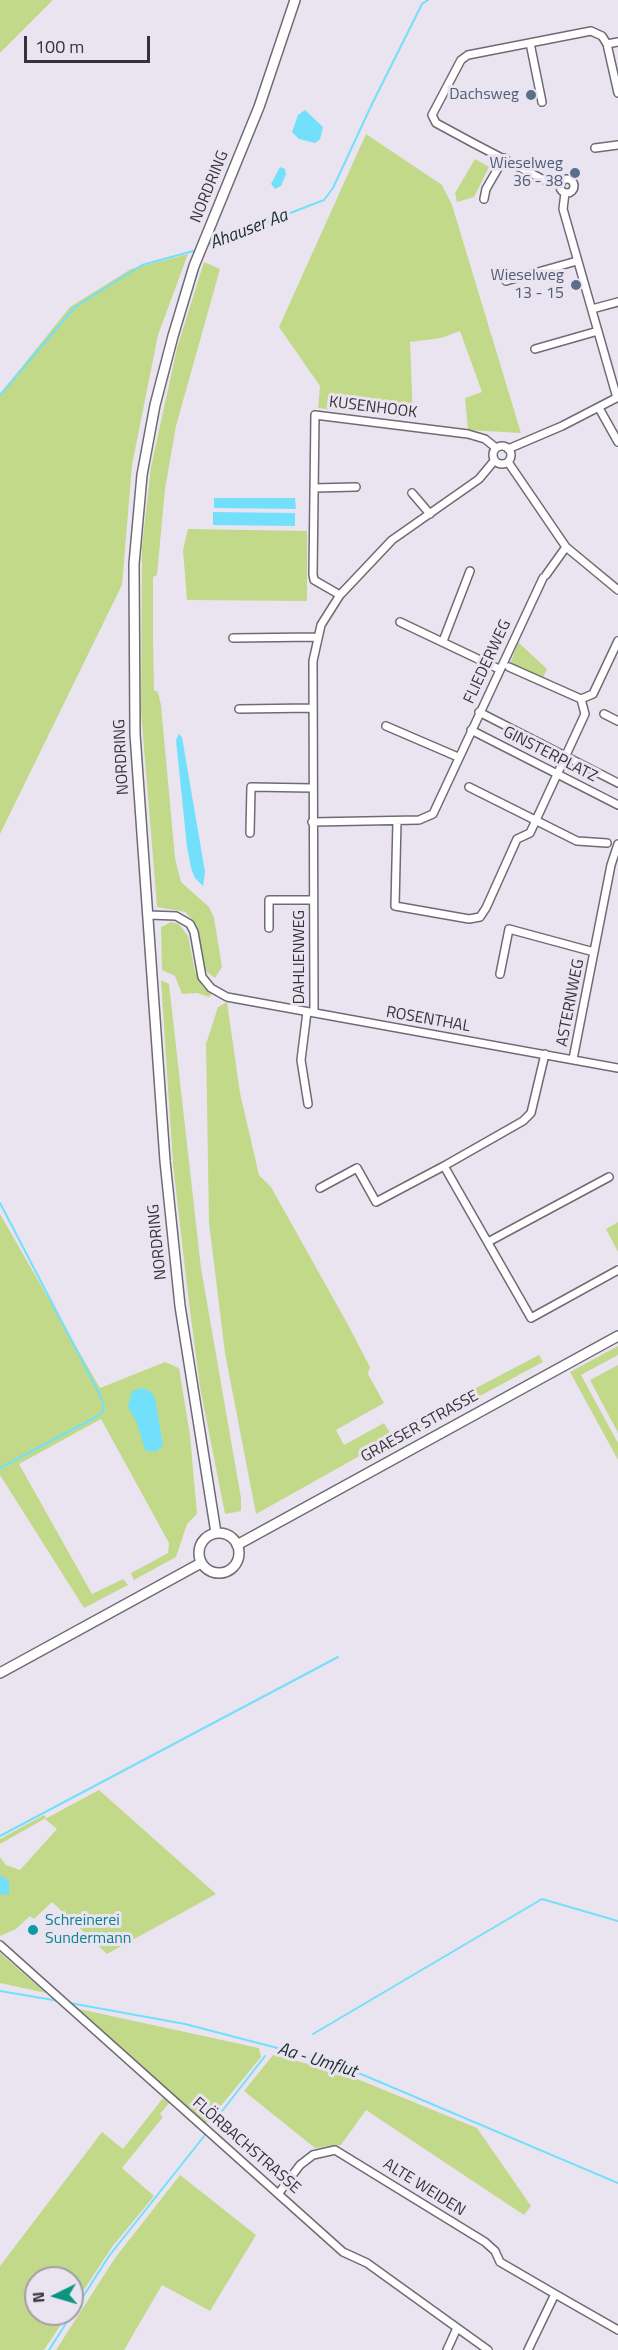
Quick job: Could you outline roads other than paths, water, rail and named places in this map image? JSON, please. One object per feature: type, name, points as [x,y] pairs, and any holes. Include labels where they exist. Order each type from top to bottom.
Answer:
[{"type":"main road","name":"NORDRING","points":[[216,1533],[180,1306],[165,1161],[135,734],[134,564],[142,475],[155,405],[194,266],[259,106],[295,0]]},
{"type":"main road","name":"GRAESER STRASSE","points":[[237,1545],[618,1336]]},
{"type":"main road","points":[[216,1533],[228,1535],[237,1545],[237,1563],[228,1572],[210,1572],[201,1563],[201,1544],[216,1533]]},
{"type":"main road","points":[[0,1673],[201,1563]]},
{"type":"street","points":[[561,184],[544,180],[436,123],[432,115],[461,60],[468,55],[591,31],[602,36],[607,44],[618,93]]},
{"type":"street","points":[[607,44],[618,42]]},
{"type":"street","points":[[530,43],[542,102]]},
{"type":"street","points":[[595,148],[618,145]]},
{"type":"street","points":[[484,199],[486,189],[504,158]]},
{"type":"street","points":[[561,184],[567,179],[574,183],[572,191],[565,193]]},
{"type":"street","points":[[561,184],[565,193],[563,209],[617,397]]},
{"type":"street","points":[[506,281],[577,261]]},
{"type":"street","points":[[592,309],[618,302]]},
{"type":"street","points":[[535,349],[598,331]]},
{"type":"street","name":"KUSENHOOK","points":[[340,595],[314,580],[313,574],[315,415],[468,434],[485,439],[496,447],[508,448],[599,408],[617,397]]},
{"type":"street","points":[[599,408],[618,442]]},
{"type":"street","points":[[496,447],[492,455],[494,461],[500,465],[508,462],[511,454],[508,448]]},
{"type":"street","name":"DAHLIENWEG","points":[[310,1013],[313,900],[313,661],[321,625],[340,595],[392,540],[479,479],[494,461]]},
{"type":"street","points":[[508,462],[566,547],[618,590]]},
{"type":"street","points":[[314,488],[356,487]]},
{"type":"street","points":[[412,493],[430,514]]},
{"type":"street","name":"FLIEDERWEG","points":[[312,822],[397,821],[428,818],[433,813],[544,576],[566,547]]},
{"type":"street","points":[[443,641],[470,571]]},
{"type":"street","points":[[400,622],[499,669]]},
{"type":"street","points":[[233,638],[318,637]]},
{"type":"street","points":[[397,821],[395,906],[469,919],[480,916],[486,908],[518,839],[530,833],[585,714],[581,699],[593,694],[618,641]]},
{"type":"street","name":"FLIEDERWEG","points":[[509,667],[581,699]]},
{"type":"street","points":[[239,709],[312,708]]},
{"type":"street","name":"GINSTERPLATZ","points":[[479,712],[618,783]]},
{"type":"street","points":[[604,714],[618,721]]},
{"type":"street","points":[[386,726],[459,758]]},
{"type":"street","name":"GINSTERPLATZ","points":[[471,730],[618,805]]},
{"type":"street","points":[[250,833],[251,787],[312,788]]},
{"type":"street","points":[[469,787],[577,840],[607,843]]},
{"type":"street","name":"ASTERNWEG","points":[[573,1059],[611,865],[618,844]]},
{"type":"street","name":"DAHLIENWEG","points":[[269,928],[269,900],[313,900]]},
{"type":"street","name":"ROSENTHAL","points":[[149,915],[176,916],[190,924],[194,932],[202,977],[218,993],[310,1013],[618,1068]]},
{"type":"street","name":"ASTERNWEG","points":[[500,974],[509,929],[594,952]]},
{"type":"street","points":[[308,1104],[301,1060],[310,1013]]},
{"type":"street","points":[[320,1188],[357,1168],[376,1202],[523,1121],[531,1113],[545,1054]]},
{"type":"street","points":[[444,1166],[531,1318],[618,1270]]},
{"type":"street","points":[[488,1242],[609,1177]]},
{"type":"street","name":"FLÖRBACHSTRASSE","points":[[0,1945],[344,2252],[367,2263],[488,2350]]},
{"type":"street","name":"ALTE WEIDEN","points":[[279,2193],[300,2165],[313,2155],[324,2151],[340,2152],[485,2242],[495,2251],[500,2262],[618,2330]]},
{"type":"street","points":[[528,2350],[555,2294]]},
{"type":"street","points":[[447,2350],[457,2328]]},
{"type":"water","points":[[305,110],[323,127],[320,139],[315,143],[299,139],[292,132],[298,115]]},
{"type":"water","points":[[280,167],[285,169],[286,174],[281,186],[275,189],[271,184]]},
{"type":"water","points":[[214,498],[295,498],[296,509],[214,508]]},
{"type":"water","points":[[213,512],[295,513],[295,526],[213,525]]},
{"type":"water","points":[[179,734],[182,737],[205,872],[203,886],[195,878],[187,847],[176,740]]},
{"type":"water","points":[[143,1388],[151,1392],[155,1398],[163,1445],[156,1452],[145,1450],[137,1423],[128,1407],[132,1391]]},
{"type":"water","points":[[0,1875],[9,1881],[9,1894],[0,1895]]},
{"type":"waterway","name":"Ahauser Aa","points":[[205,246],[324,200],[333,188],[422,4],[428,0]]},
{"type":"waterway","name":"Ahauser Aa","points":[[0,395],[75,307],[142,265],[197,250]]},
{"type":"waterway","points":[[0,1203],[101,1397],[104,1408],[101,1414],[0,1468]]},
{"type":"waterway","points":[[0,1836],[338,1657]]},
{"type":"waterway","points":[[313,2034],[542,1899],[618,1921]]},
{"type":"waterway","name":"Aa - Umflut","points":[[0,1991],[59,2001]]},
{"type":"waterway","name":"Aa - Umflut","points":[[70,2003],[185,2024],[335,2063],[618,2183]]},
{"type":"waterway","points":[[212,2124],[265,2056]]},
{"type":"waterway","points":[[49,2350],[109,2256],[205,2135]]},
{"type":"place","name":"Dachsweg","points":[[531,95]]},
{"type":"place","name":"Wieselweg 36 - 38","points":[[575,173]]},
{"type":"place","name":"Wieselweg 13 - 15","points":[[576,285]]},
{"type":"place","name":"Schreinerei Sundermann","points":[[33,1930]]}]
